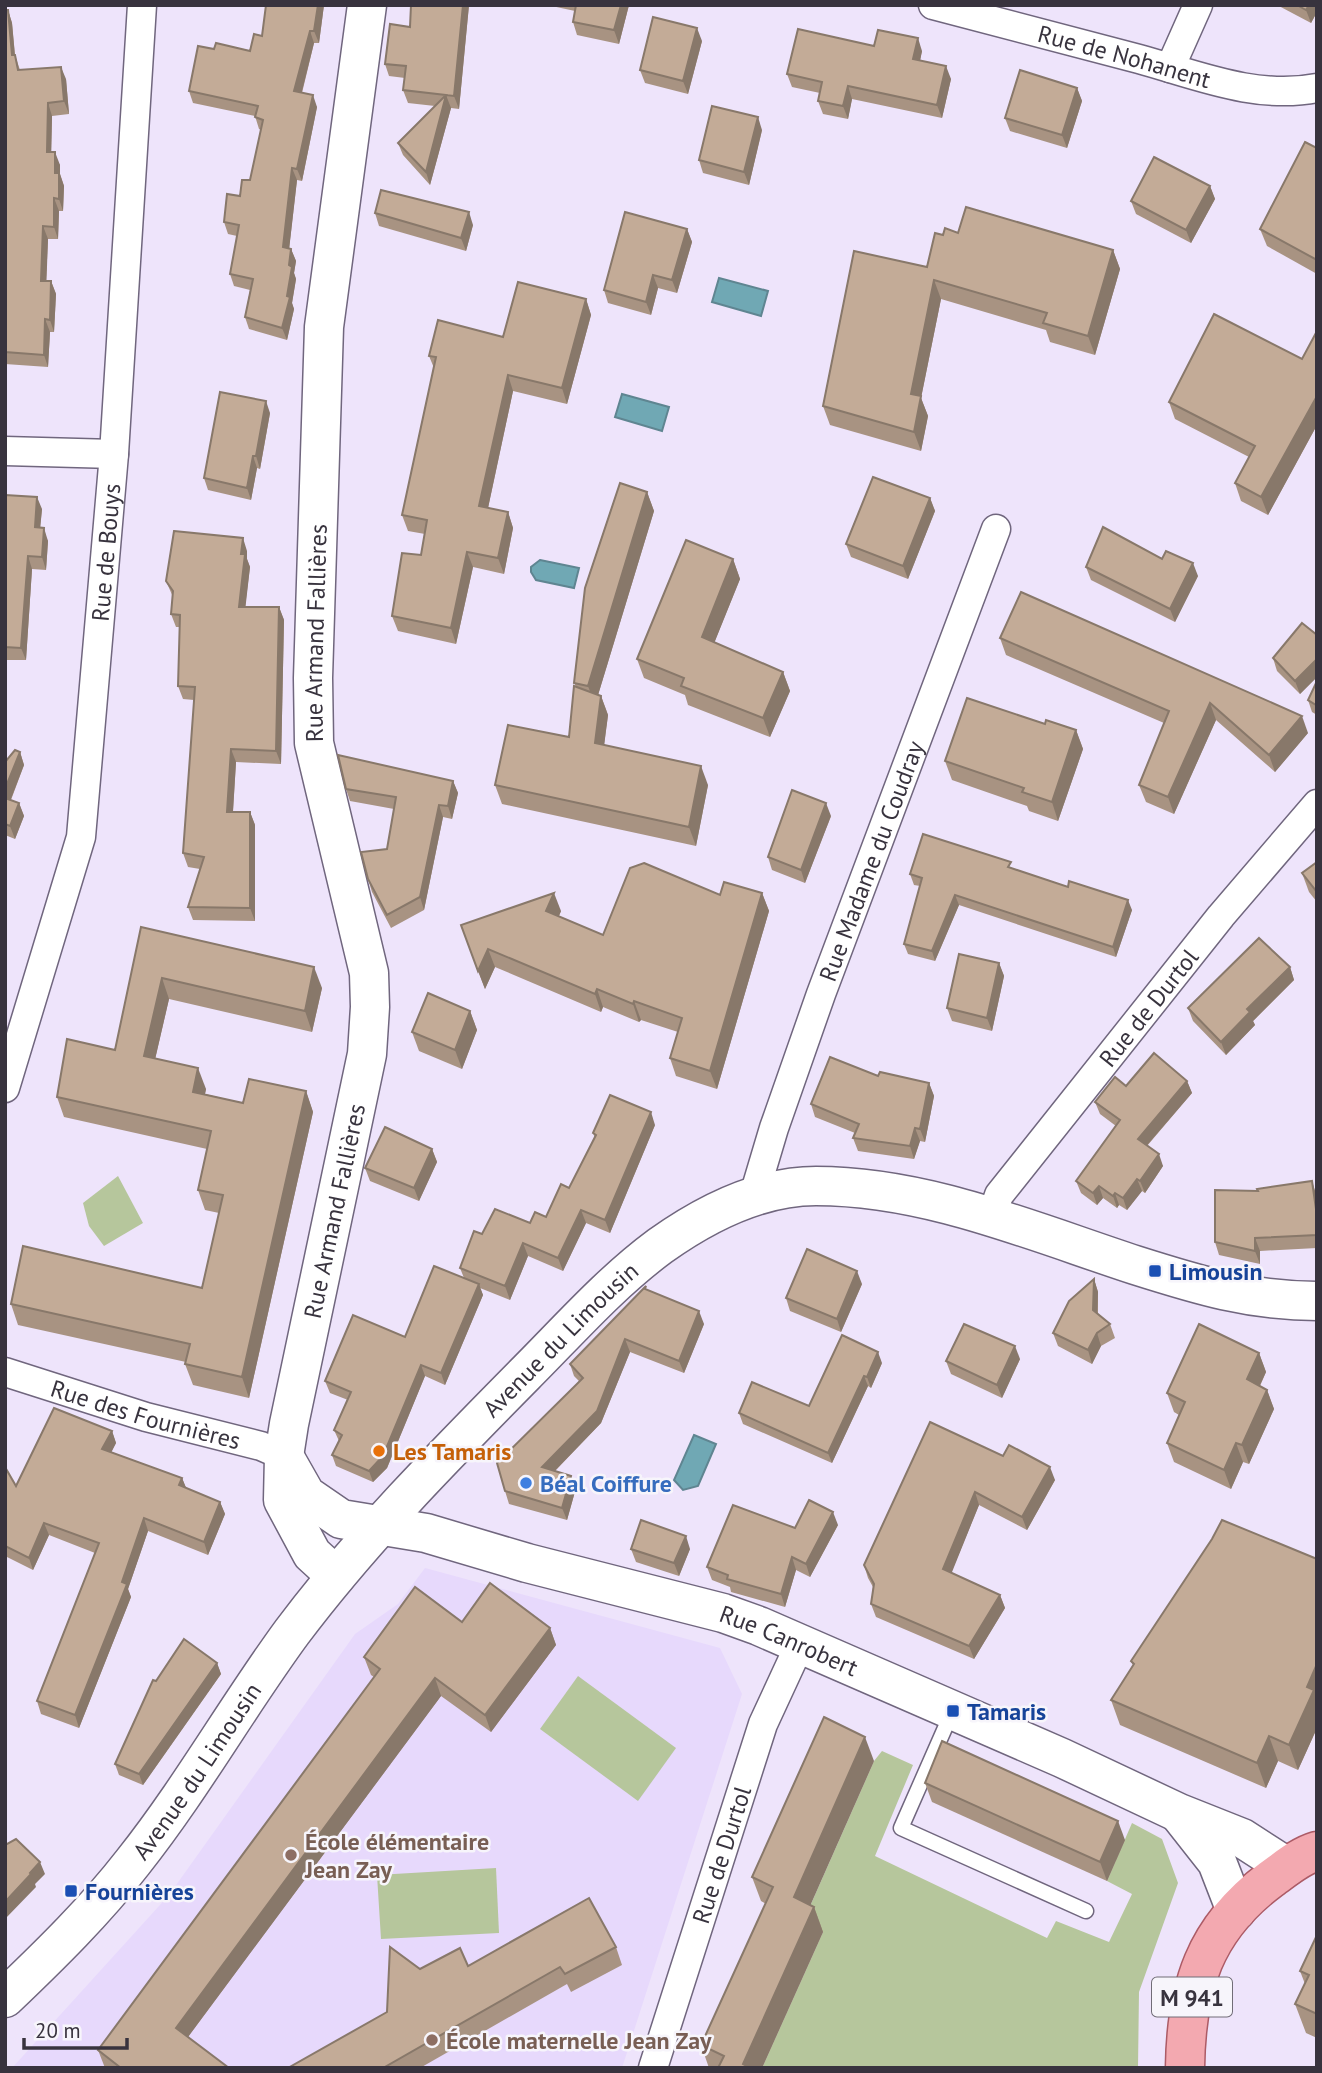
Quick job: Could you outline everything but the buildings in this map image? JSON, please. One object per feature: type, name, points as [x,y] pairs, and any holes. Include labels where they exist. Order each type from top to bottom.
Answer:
[{"type":"main road","name":"M 941","points":[[1185,2068],[1188,2014],[1196,1977],[1219,1932],[1260,1887],[1302,1859]]},
{"type":"street","name":"Rue de Bouys","points":[[5,1088],[81,837],[114,454],[142,5]]},
{"type":"street","name":"Rue Armand Fallières","points":[[336,1576],[312,1554],[283,1500],[284,1456],[294,1399],[367,1054],[370,1007],[369,973],[360,927],[314,743],[313,678],[324,327],[367,5]]},
{"type":"street","name":"Rue de Nohanent","points":[[933,5],[1251,89],[1299,92],[1317,88]]},
{"type":"street","points":[[1170,68],[1198,5]]},
{"type":"street","points":[[5,451],[114,454]]},
{"type":"street","name":"Rue Madame du Coudray","points":[[754,1195],[774,1128],[821,995],[996,529]]},
{"type":"street","name":"Rue de Durtol","points":[[990,1218],[1006,1185],[1212,927],[1317,804]]},
{"type":"street","name":"Avenue du Limousin","points":[[5,1998],[92,1911],[132,1863],[188,1787],[289,1637],[379,1525],[604,1294],[663,1244],[712,1214],[754,1195],[810,1186],[894,1191],[990,1218],[1218,1291],[1286,1301],[1317,1301]]},
{"type":"street","name":"Rue des Fournières","points":[[5,1372],[146,1417],[261,1446],[284,1456]]},
{"type":"street","points":[[284,1456],[306,1495],[323,1509],[341,1519],[379,1525]]},
{"type":"street","name":"Rue Canrobert","points":[[379,1525],[426,1533],[527,1563],[723,1613],[1062,1758],[1179,1813],[1302,1859]]},
{"type":"street","name":"Rue de Durtol","points":[[653,2068],[763,1724],[800,1644]]},
{"type":"street","name":"Rue Canrobert","points":[[1179,1813],[1217,1862],[1236,1911]]},
{"type":"lane","points":[[953,1711],[901,1828],[1086,1911]]},
{"type":"shaded area","points":[[425,1568],[720,1648],[742,1694],[622,2068],[12,2068],[169,1895],[355,1634],[398,1604]]},
{"type":"green space","points":[[118,1176],[143,1223],[104,1246],[89,1226],[83,1203]]},
{"type":"green space","points":[[578,1676],[676,1748],[638,1801],[540,1729]]},
{"type":"green space","points":[[882,1751],[913,1765],[875,1856],[1047,1938],[1056,1921],[1109,1942],[1132,1894],[1107,1881],[1132,1823],[1162,1839],[1178,1883],[1139,1992],[1138,2068],[762,2068],[823,1932],[803,1922],[874,1761]]},
{"type":"green space","points":[[496,1868],[499,1933],[381,1939],[377,1875]]},
{"type":"water","points":[[719,278],[768,291],[761,316],[712,302]]},
{"type":"water","points":[[622,394],[669,407],[662,431],[615,417]]},
{"type":"water","points":[[540,560],[579,568],[574,588],[536,580],[531,567]]},
{"type":"water","points":[[694,1435],[716,1444],[698,1486],[683,1490],[674,1480]]},
{"type":"place","name":"Limousin","points":[[1155,1271]]},
{"type":"place","name":"Les Tamaris","points":[[379,1451]]},
{"type":"place","name":"Béal Coiffure","points":[[526,1483]]},
{"type":"place","name":"Tamaris","points":[[953,1711]]},
{"type":"place","name":"École élémentaire Jean Zay","points":[[291,1855]]},
{"type":"place","name":"Fournières","points":[[71,1891]]},
{"type":"place","name":"École maternelle Jean Zay","points":[[432,2040]]}]
